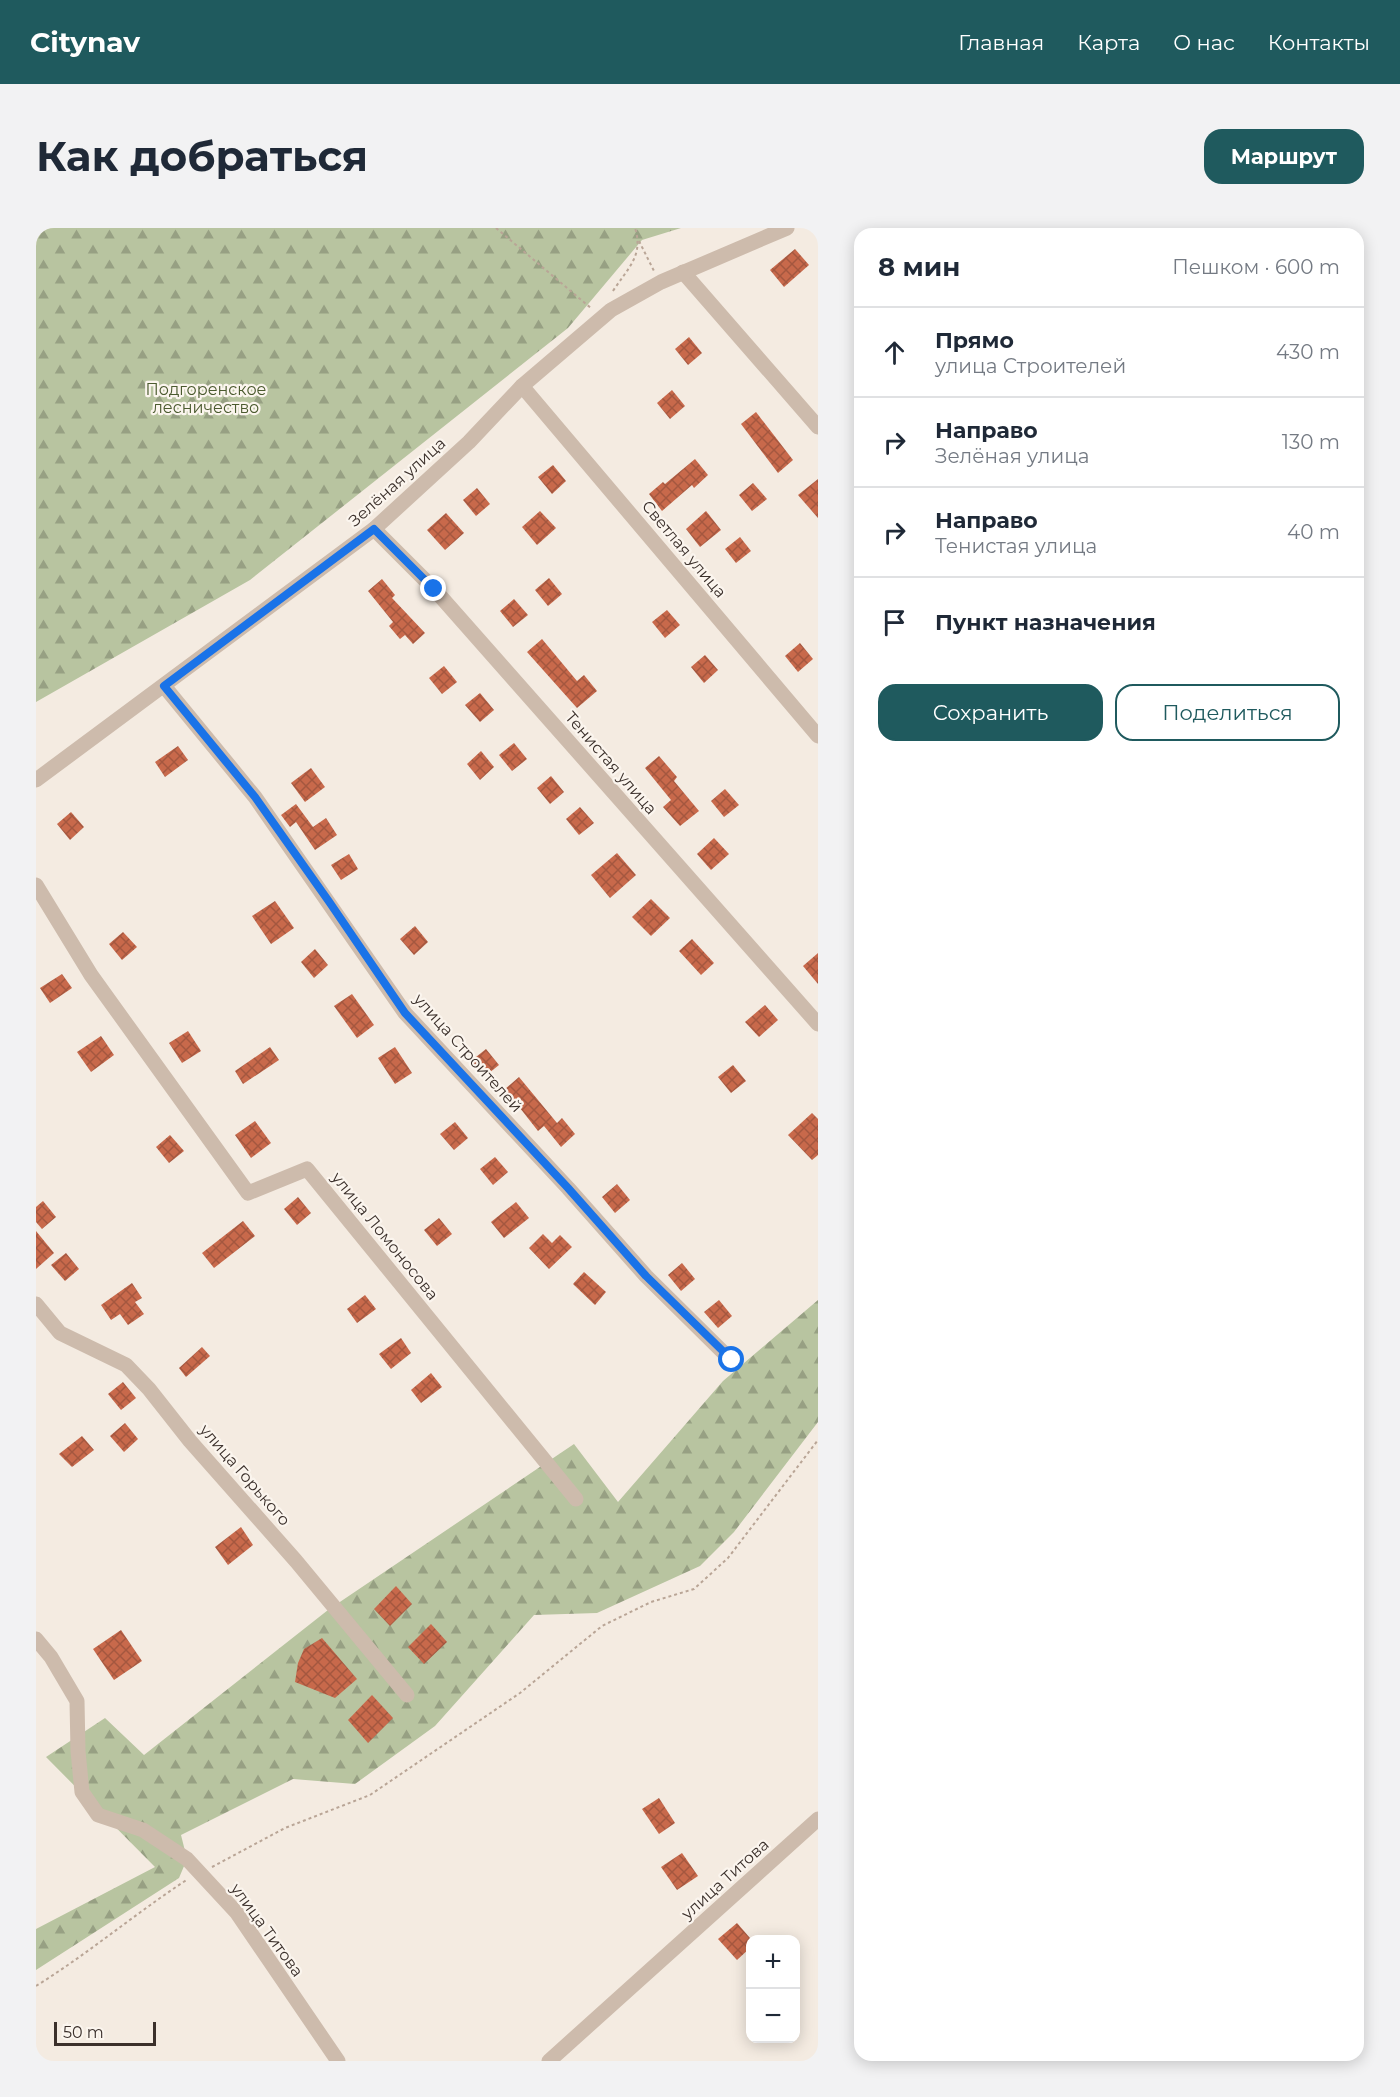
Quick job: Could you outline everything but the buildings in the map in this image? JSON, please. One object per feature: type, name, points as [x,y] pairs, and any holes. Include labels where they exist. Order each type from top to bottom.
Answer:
[{"type":"street","name":"Зелёная улица","points":[[36,780],[374,529],[469,442],[522,386],[611,310],[661,282],[787,228]]},
{"type":"street","points":[[683,272],[818,427]]},
{"type":"street","name":"Светлая улица","points":[[522,386],[818,736]]},
{"type":"street","name":"Тенистая улица","points":[[374,529],[434,589],[818,1024]]},
{"type":"street","name":"улица Строителей","points":[[164,686],[255,797],[405,1013],[568,1188],[646,1276],[732,1360]]},
{"type":"street","name":"улица Ломоносова","points":[[36,885],[91,975],[248,1193],[307,1169],[576,1499]]},
{"type":"street","name":"улица Горького","points":[[36,1304],[60,1333],[126,1365],[296,1561],[407,1695]]},
{"type":"street","name":"улица Титова","points":[[36,1639],[51,1657],[77,1701],[82,1792],[98,1815],[143,1830],[187,1859],[237,1913],[338,2061]]},
{"type":"street","name":"улица Титова","points":[[549,2061],[818,1820]]},
{"type":"path","points":[[496,228],[602,318],[613,290],[632,265],[639,241]]},
{"type":"path","points":[[635,228],[648,261],[661,282]]},
{"type":"path","points":[[36,1986],[200,1873],[285,1828],[370,1796],[520,1693],[602,1626],[651,1602],[694,1589],[728,1558],[818,1440]]},
{"type":"green space","name":"Подгоренское лесничество","points":[[36,228],[681,228],[642,240],[568,328],[250,580],[36,702]]},
{"type":"green space","points":[[818,1300],[818,1422],[734,1532],[700,1566],[597,1613],[534,1615],[435,1726],[355,1784],[293,1779],[181,1835],[187,1859],[179,1878],[36,1970],[36,1929],[155,1867],[46,1757],[105,1718],[144,1755],[328,1610],[574,1444],[618,1502],[723,1381]]},
{"type":"route","points":[[434,589],[374,529],[164,686],[255,797],[405,1013],[568,1188],[646,1276],[732,1360]]}]
